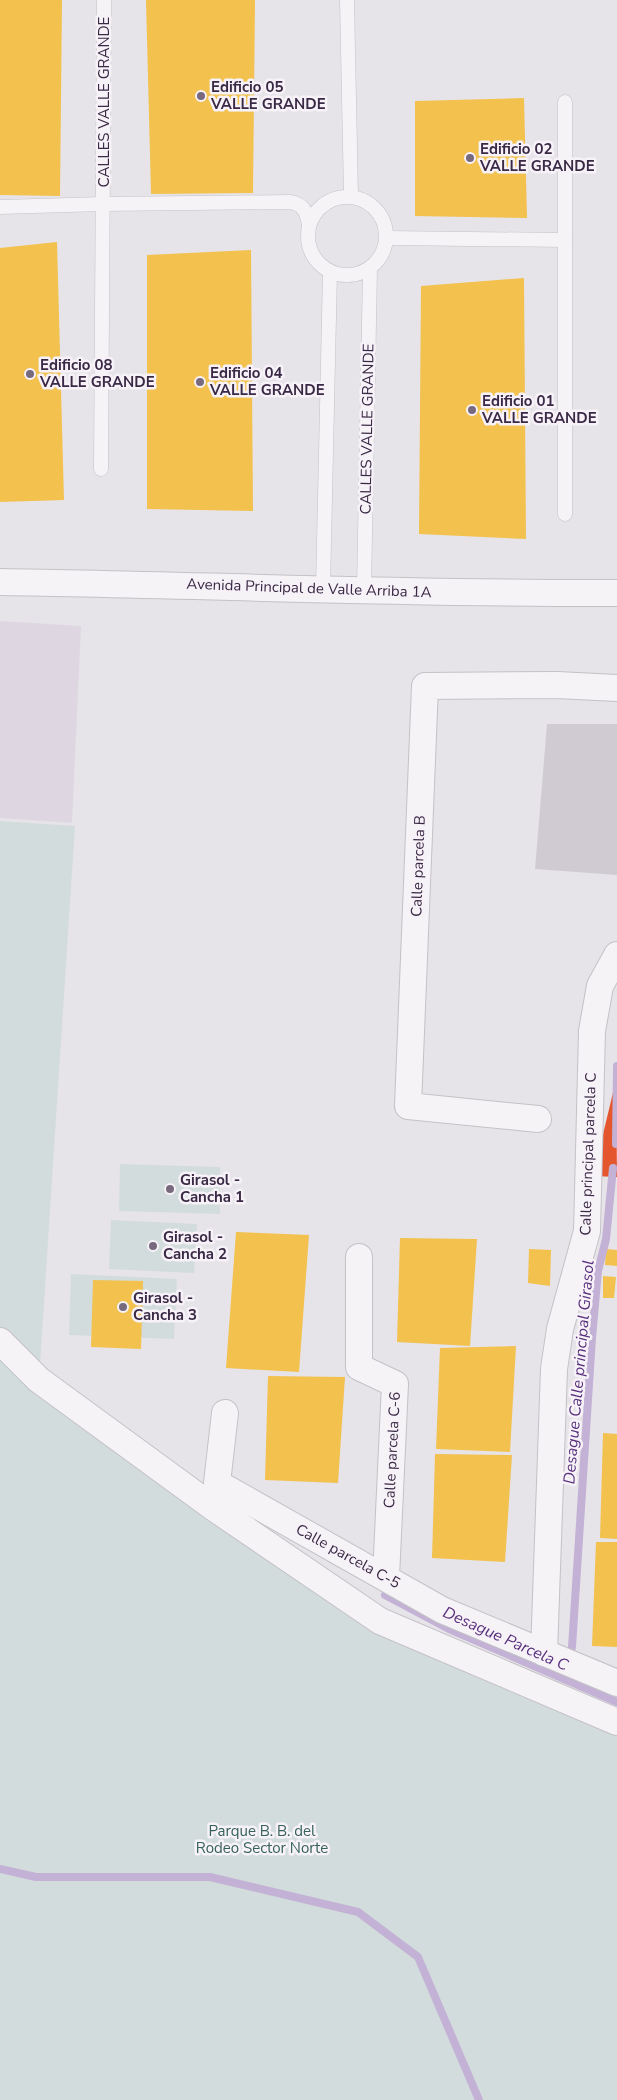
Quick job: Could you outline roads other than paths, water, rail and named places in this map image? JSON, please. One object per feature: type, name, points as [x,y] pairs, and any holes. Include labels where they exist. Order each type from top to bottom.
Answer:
[{"type":"street","name":"Avenida Principal de Valle Arriba 1A","points":[[0,582],[499,593],[617,593]]},
{"type":"street","name":"Calle parcela B","points":[[538,1119],[408,1106],[425,686],[557,685],[617,688]]},
{"type":"street","name":"Calle principal parcela C","points":[[544,1653],[554,1369],[560,1329],[587,1231],[592,1031],[600,986],[617,956]]},
{"type":"street","name":"Calle parcela C-6","points":[[359,1257],[359,1367],[395,1384],[386,1577]]},
{"type":"street","points":[[0,1341],[47,1386],[214,1508],[380,1621],[617,1722]]},
{"type":"street","name":"Calle parcela C-5","points":[[225,1413],[217,1483],[442,1610],[617,1683]]},
{"type":"lane","name":"CALLES VALLE GRANDE","points":[[101,469],[104,0]]},
{"type":"lane","points":[[347,0],[351,196]]},
{"type":"lane","points":[[565,102],[565,514]]},
{"type":"lane","points":[[309,225],[315,213],[325,203],[337,198],[351,196],[363,199],[381,215],[386,226],[387,238],[385,250],[370,269],[357,275],[343,276],[330,272],[323,588]]},
{"type":"lane","name":"CALLES VALLE GRANDE","points":[[0,207],[103,204],[296,203],[305,209],[309,225],[308,239],[311,252],[319,264],[330,272]]},
{"type":"lane","points":[[387,238],[565,240]]},
{"type":"lane","name":"CALLES VALLE GRANDE","points":[[364,589],[370,269]]},
{"type":"waterway","name":"Desague Calle principal Girasol","points":[[616,1144],[617,1066]]},
{"type":"waterway","name":"Desague Calle principal Girasol","points":[[564,1679],[572,1647],[598,1271],[606,1239],[613,1168]]},
{"type":"waterway","name":"Desague Parcela C","points":[[385,1595],[449,1629],[617,1702]]},
{"type":"waterway","points":[[0,1869],[36,1877],[210,1877],[358,1912],[418,1957],[479,2100]]},
{"type":"place","name":"Edificio 05 VALLE GRANDE","points":[[201,96]]},
{"type":"place","name":"Edificio 02 VALLE GRANDE","points":[[470,158]]},
{"type":"place","name":"Edificio 08 VALLE GRANDE","points":[[30,374]]},
{"type":"place","name":"Edificio 04 VALLE GRANDE","points":[[200,382]]},
{"type":"place","name":"Edificio 01 VALLE GRANDE","points":[[472,410]]},
{"type":"place","name":"Girasol - Cancha 1","points":[[170,1189]]},
{"type":"place","name":"Girasol - Cancha 2","points":[[153,1246]]},
{"type":"place","name":"Girasol - Cancha 3","points":[[123,1307]]},
{"type":"park label","name":"Parque B. B. del Rodeo Sector Norte","points":[[262,1840]]}]
